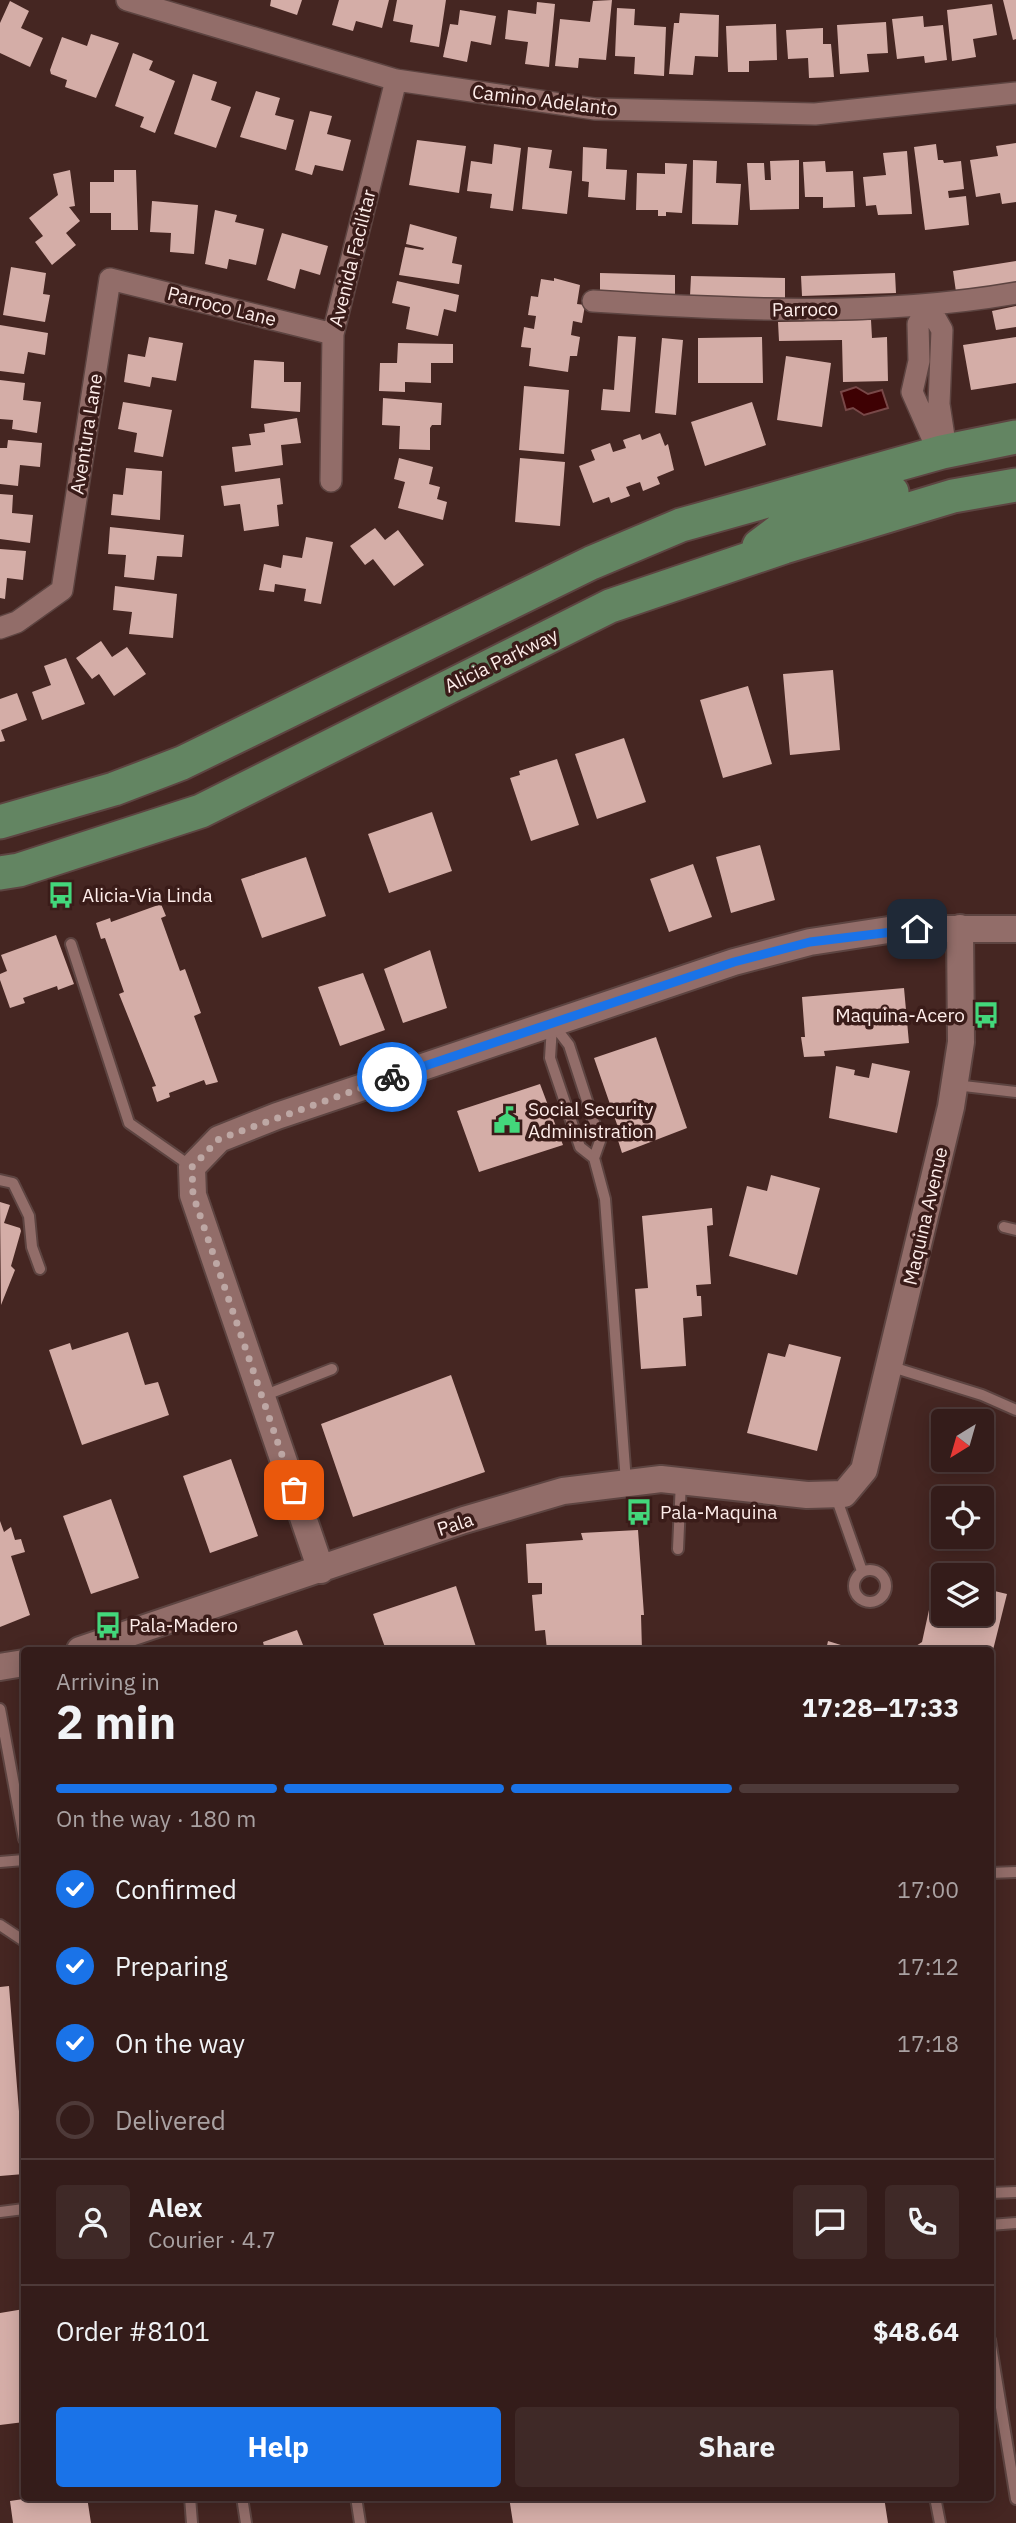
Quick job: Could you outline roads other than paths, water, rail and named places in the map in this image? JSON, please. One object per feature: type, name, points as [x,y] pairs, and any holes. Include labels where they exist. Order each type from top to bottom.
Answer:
[{"type":"main road","points":[[0,822],[114,789],[182,763],[591,564],[681,525],[942,452],[1016,437]]},
{"type":"main road","points":[[942,452],[983,464],[1016,463]]},
{"type":"main road","points":[[738,563],[800,515],[897,491],[942,452]]},
{"type":"main road","name":"Alicia Parkway","points":[[0,873],[19,870],[201,811],[610,606],[953,496],[1016,485]]},
{"type":"street","name":"Camino Adelanto","points":[[127,0],[396,80],[595,109],[815,114],[1016,93]]},
{"type":"street","name":"Avenida Facilitar","points":[[331,481],[334,334],[396,80]]},
{"type":"street","name":"Parroco Lane","points":[[110,279],[334,334]]},
{"type":"street","name":"Aventura Lane","points":[[0,628],[17,622],[62,590],[110,279]]},
{"type":"street","name":"Parroco","points":[[593,301],[766,309],[929,307],[1016,293]]},
{"type":"street","points":[[929,307],[918,324],[919,361],[912,392],[934,444],[942,452]]},
{"type":"street","name":"Maquina Avenue","points":[[839,1494],[864,1470],[955,1085],[961,1042],[960,928]]},
{"type":"street","points":[[321,1570],[193,1195],[192,1167],[219,1139],[734,962],[810,942],[895,929],[1016,929]]},
{"type":"street","name":"Pala","points":[[89,1647],[464,1520],[563,1491],[661,1479],[807,1495],[839,1494]]},
{"type":"street","points":[[0,1667],[21,1664]]},
{"type":"lane","points":[[71,944],[129,1123],[192,1167]]},
{"type":"lane","points":[[552,1023],[550,1058],[580,1147],[594,1158]]},
{"type":"lane","points":[[552,1023],[569,1045],[600,1140],[594,1158],[605,1199],[626,1482]]},
{"type":"lane","points":[[955,1085],[1016,1092]]},
{"type":"lane","points":[[0,1180],[13,1183],[29,1216],[32,1247],[40,1269]]},
{"type":"lane","points":[[1004,1227],[1016,1230]]},
{"type":"lane","points":[[889,1366],[982,1395],[1016,1410]]},
{"type":"lane","points":[[262,1396],[332,1369]]},
{"type":"lane","points":[[678,1549],[681,1481]]},
{"type":"lane","points":[[839,1494],[862,1572]]},
{"type":"lane","points":[[0,1709],[21,1823]]},
{"type":"lane","points":[[0,1862],[21,1860]]},
{"type":"lane","points":[[994,1873],[1016,1872]]},
{"type":"lane","points":[[0,1925],[21,1939]]},
{"type":"lane","points":[[994,2193],[1016,2192]]},
{"type":"lane","points":[[0,2212],[21,2209]]},
{"type":"lane","points":[[994,2225],[1016,2224]]},
{"type":"lane","points":[[994,2365],[1016,2500]]},
{"type":"lane","points":[[190,2501],[192,2523]]},
{"type":"lane","points":[[243,2501],[246,2523]]},
{"type":"lane","points":[[357,2501],[360,2523]]},
{"type":"lane","points":[[936,2501],[940,2523]]},
{"type":"place","name":"Alicia-Via Linda","points":[[61,895]]},
{"type":"place","name":"Maquina-Acero","points":[[986,1015]]},
{"type":"place","name":"Social Security Administration","points":[[507,1120]]},
{"type":"place","name":"Pala-Maquina","points":[[639,1512]]},
{"type":"place","name":"Pala-Madero","points":[[108,1625]]}]
